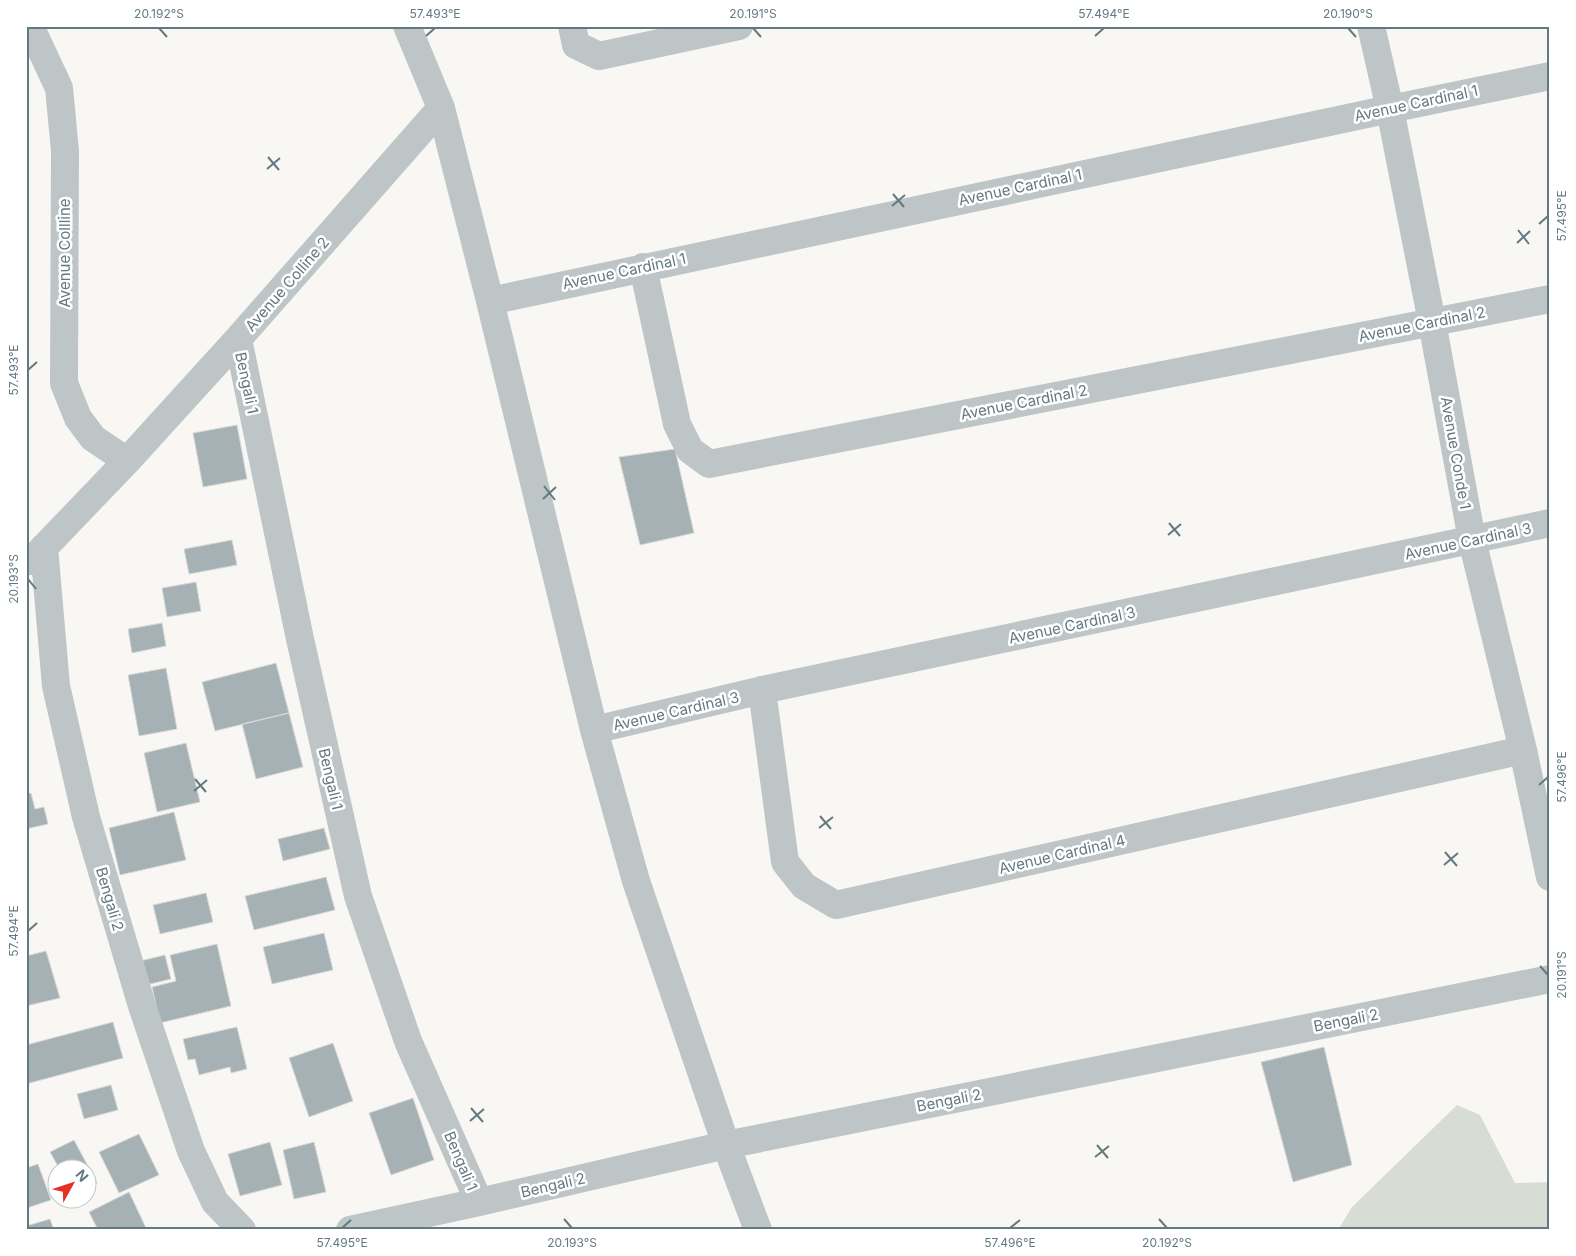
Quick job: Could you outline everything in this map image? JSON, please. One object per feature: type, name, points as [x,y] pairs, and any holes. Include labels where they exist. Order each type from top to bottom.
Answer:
[{"type":"street","name":"Avenue Collline","points":[[30,26],[59,88],[64,142],[64,383],[78,418],[93,438],[127,461]]},
{"type":"street","points":[[407,26],[441,108],[594,730],[636,881],[726,1144],[758,1230]]},
{"type":"street","points":[[572,26],[576,45],[599,56],[739,26]]},
{"type":"street","name":"Avenue Conde 1","points":[[1371,26],[1390,108],[1472,540],[1523,750],[1550,877]]},
{"type":"street","name":"Avenue Cardinal 1","points":[[490,301],[1390,108],[1550,76]]},
{"type":"street","name":"Avenue Colline 2","points":[[35,556],[127,461],[238,339],[441,108]]},
{"type":"street","name":"Avenue Cardinal 2","points":[[643,267],[677,424],[690,450],[709,464],[1550,299]]},
{"type":"street","name":"Bengali 1","points":[[238,339],[300,639],[358,896],[408,1041],[478,1202]]},
{"type":"street","name":"Avenue Cardinal 3","points":[[594,730],[762,690],[1550,523]]},
{"type":"street","name":"Bengali 2","points":[[35,556],[56,686],[89,827],[142,1006],[191,1151],[215,1202],[242,1230]]},
{"type":"street","name":"Avenue Cardinal 4","points":[[762,690],[785,862],[804,886],[836,905],[1523,750]]},
{"type":"street","name":"Bengali 2","points":[[350,1230],[726,1144],[1550,979]]},
{"type":"shaded area","points":[[1457,1105],[1480,1115],[1515,1183],[1550,1182],[1550,1230],[1338,1230],[1352,1207]]},
{"type":"building","points":[[237,425],[247,479],[203,487],[193,433]]},
{"type":"building","points":[[675,449],[694,533],[640,545],[619,457]]},
{"type":"building","points":[[232,540],[237,565],[189,574],[184,549]]},
{"type":"building","points":[[196,582],[201,611],[167,617],[162,588]]},
{"type":"building","points":[[162,623],[166,646],[132,653],[128,629]]},
{"type":"building","points":[[276,663],[289,713],[215,731],[202,682]]},
{"type":"building","points":[[166,668],[177,729],[139,736],[128,675]]},
{"type":"building","points":[[289,713],[303,767],[256,779],[242,724]]},
{"type":"building","points":[[186,743],[200,802],[157,812],[144,753]]},
{"type":"building","points":[[31,793],[35,809],[44,807],[48,824],[26,829],[26,794]]},
{"type":"building","points":[[174,812],[186,860],[120,875],[109,828]]},
{"type":"building","points":[[324,828],[330,849],[283,861],[278,839]]},
{"type":"building","points":[[326,877],[335,910],[254,930],[245,896]]},
{"type":"building","points":[[206,893],[213,922],[160,934],[153,905]]},
{"type":"building","points":[[324,933],[333,970],[272,984],[263,947]]},
{"type":"building","points":[[217,944],[231,1006],[160,1023],[152,987],[176,981],[170,955]]},
{"type":"building","points":[[46,951],[60,998],[26,1006],[26,956]]},
{"type":"building","points":[[165,955],[171,979],[142,986],[136,962]]},
{"type":"building","points":[[113,1022],[123,1058],[26,1084],[26,1045]]},
{"type":"building","points":[[237,1027],[247,1069],[231,1073],[230,1067],[199,1075],[195,1059],[188,1060],[183,1039]]},
{"type":"building","points":[[333,1043],[353,1101],[309,1117],[289,1058]]},
{"type":"building","points":[[1324,1047],[1352,1165],[1293,1182],[1261,1062]]},
{"type":"building","points":[[111,1085],[118,1110],[84,1119],[77,1094]]},
{"type":"building","points":[[413,1098],[434,1160],[391,1175],[369,1113]]},
{"type":"building","points":[[139,1134],[159,1175],[119,1193],[99,1152]]},
{"type":"building","points":[[74,1140],[84,1158],[53,1158],[50,1152]]},
{"type":"building","points":[[270,1142],[282,1185],[240,1196],[228,1154]]},
{"type":"building","points":[[314,1142],[326,1192],[294,1199],[283,1150]]},
{"type":"building","points":[[38,1164],[48,1192],[48,1201],[27,1208],[26,1168]]},
{"type":"building","points":[[129,1192],[147,1230],[98,1230],[89,1212]]},
{"type":"building","points":[[50,1219],[54,1230],[26,1230],[26,1226]]}]
